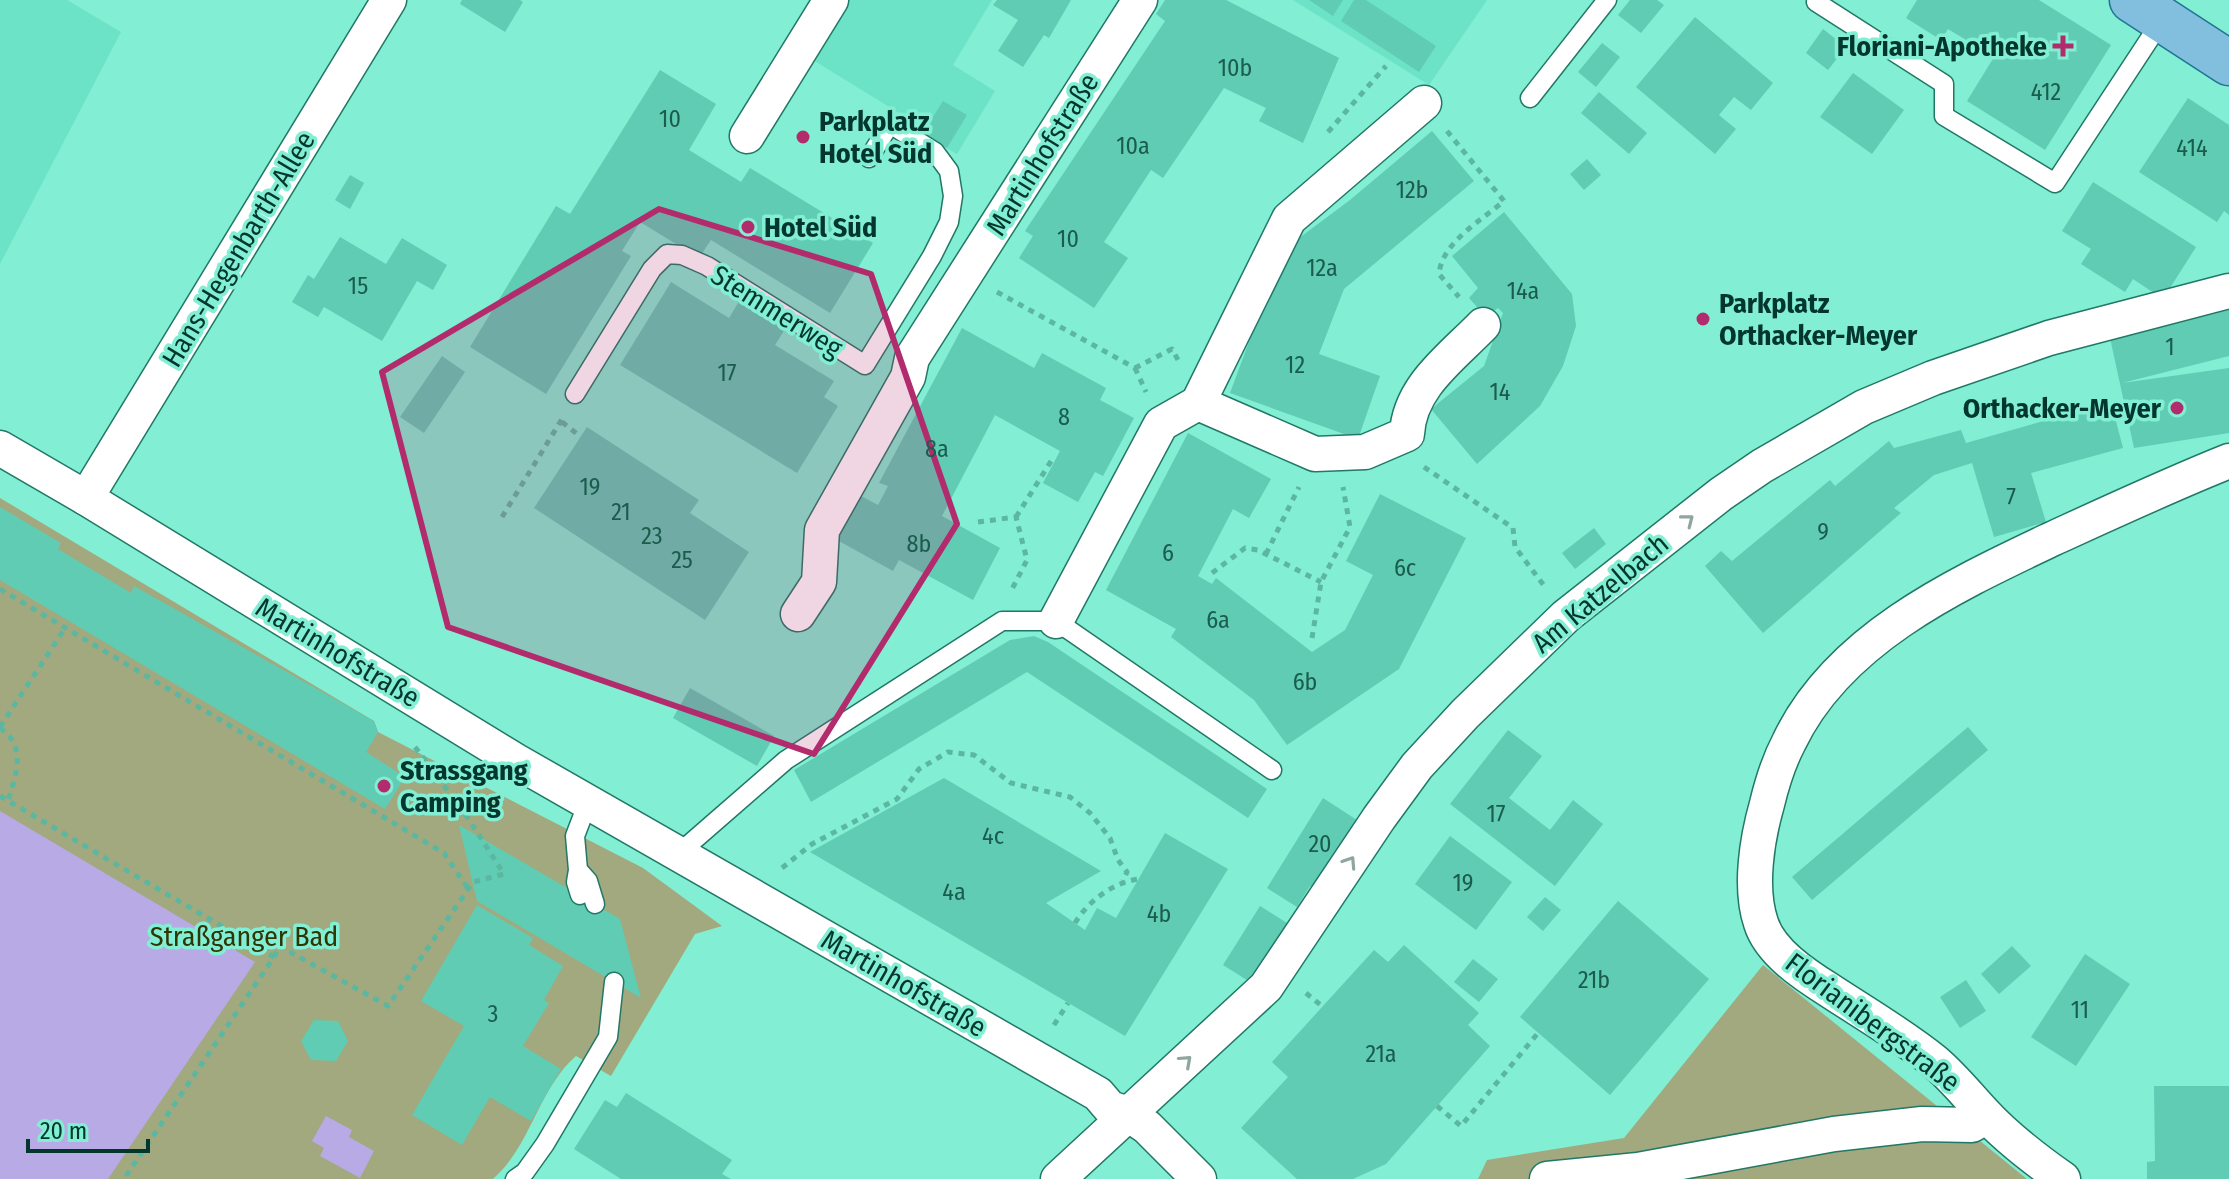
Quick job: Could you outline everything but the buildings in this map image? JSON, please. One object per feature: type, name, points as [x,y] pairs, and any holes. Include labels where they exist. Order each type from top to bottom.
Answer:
[{"type":"main road","points":[[2147,10],[2229,63]]},
{"type":"street","name":"Hans-Hegenbarth-Allee","points":[[86,498],[389,0]]},
{"type":"street","points":[[747,136],[831,0]]},
{"type":"street","name":"Martinhofstraße","points":[[798,614],[819,582],[822,530],[908,377],[912,358],[1140,0]]},
{"type":"street","points":[[1056,621],[1161,424],[1198,403],[1289,219],[1424,103]]},
{"type":"street","name":"Am Katzelbach","points":[[1058,1179],[1253,1001],[1299,940],[1417,766],[1465,714],[1566,616],[1721,494],[1762,466],[1864,407],[1933,378],[2062,334],[2229,291]]},
{"type":"street","points":[[1198,403],[1315,454],[1365,452],[1407,434],[1408,417],[1421,388],[1483,325]]},
{"type":"street","name":"Martinhofstraße","points":[[0,448],[588,802],[1098,1094],[1110,1108],[1128,1114]]},
{"type":"street","name":"Florianibergstraße","points":[[2063,1179],[1986,1116],[1957,1082],[1932,1060],[1784,957],[1761,924],[1754,871],[1760,829],[1784,754],[1803,717],[1830,683],[1888,630],[1934,597],[1982,571],[2229,461]]},
{"type":"street","points":[[1128,1114],[1147,1127],[1199,1179]]},
{"type":"street","points":[[1547,1179],[1638,1170],[1834,1134],[1922,1124],[1972,1125],[1986,1116]]},
{"type":"lane","points":[[1530,98],[1607,0]]},
{"type":"lane","points":[[1816,1],[1944,84],[1944,116],[2055,183],[2147,10]]},
{"type":"lane","name":"Stemmerweg","points":[[575,394],[652,269],[667,254],[682,255],[707,266],[865,365],[932,256],[949,222],[953,196],[949,171],[935,152],[890,124],[869,158]]},
{"type":"lane","points":[[678,854],[786,760],[1002,621],[1056,621],[1272,770]]},
{"type":"lane","points":[[587,900],[576,882],[575,836],[588,802]]},
{"type":"lane","points":[[524,1177],[608,1037],[612,1014],[609,983]]},
{"type":"path","points":[[1424,103],[1504,201],[1448,249],[1440,262],[1439,274],[1483,325]]},
{"type":"path","points":[[944,308],[994,290],[1135,368]]},
{"type":"path","points":[[502,517],[575,394]]},
{"type":"path","points":[[561,422],[581,437]]},
{"type":"path","points":[[1407,434],[1425,470],[1513,528],[1515,547],[1566,616]]},
{"type":"path","points":[[1266,554],[1315,454]]},
{"type":"path","points":[[1002,621],[1003,606],[1027,560],[1016,517],[1053,458]]},
{"type":"path","points":[[1312,638],[1321,582],[1350,527],[1341,476]]},
{"type":"path","points":[[978,522],[1016,517]]},
{"type":"path","points":[[1212,573],[1245,548],[1266,554],[1321,582]]},
{"type":"path","points":[[0,589],[444,853],[469,890]]},
{"type":"path","points":[[8,801],[18,769],[17,748],[12,737],[0,728],[65,628]]},
{"type":"path","points":[[124,1179],[279,946],[388,1006],[473,882],[504,874],[464,812],[413,744],[400,690]]},
{"type":"path","points":[[782,868],[812,844],[890,805],[919,769],[948,752],[974,755],[1011,783],[1070,797],[1090,813],[1110,838],[1118,860],[1127,872],[1123,881]]},
{"type":"path","points":[[0,796],[274,957]]},
{"type":"path","points":[[1075,923],[1102,894],[1123,881],[1139,879]]},
{"type":"path","points":[[1054,1026],[1068,1003]]},
{"type":"path","points":[[1437,1106],[1461,1126],[1538,1033]]},
{"type":"highlighted area","points":[[659,209],[871,274],[957,524],[814,754],[448,627],[382,372]]},
{"type":"shaded area","points":[[0,0],[67,0],[121,32],[0,264]]},
{"type":"shaded area","points":[[831,0],[992,0],[953,65],[995,91],[957,154],[920,133],[917,124],[800,52]]},
{"type":"shaded area","points":[[1293,0],[1487,0],[1429,85]]},
{"type":"shaded area","points":[[0,811],[255,962],[108,1179],[0,1179]]},
{"type":"shaded area","points":[[326,1116],[352,1130],[349,1137],[374,1151],[360,1178],[320,1156],[324,1148],[312,1141]]},
{"type":"green space","name":"Straßganger Bad","points":[[0,498],[374,721],[378,732],[643,868],[722,926],[695,934],[611,1076],[576,1056],[552,1084],[517,1150],[493,1179],[0,1179]]},
{"type":"green space","points":[[1763,965],[2027,1179],[1478,1179],[1487,1160],[1624,1138]]},
{"type":"place","name":"Floriani-Apotheke","points":[[2063,46]]},
{"type":"place","name":"Parkplatz Hotel Süd","points":[[803,137]]},
{"type":"place","name":"Hotel Süd","points":[[748,227]]},
{"type":"place","name":"Parkplatz Orthacker-Meyer","points":[[1703,319]]},
{"type":"place","name":"Orthacker-Meyer","points":[[2177,408]]},
{"type":"place","name":"Strassgang Camping","points":[[384,786]]}]
